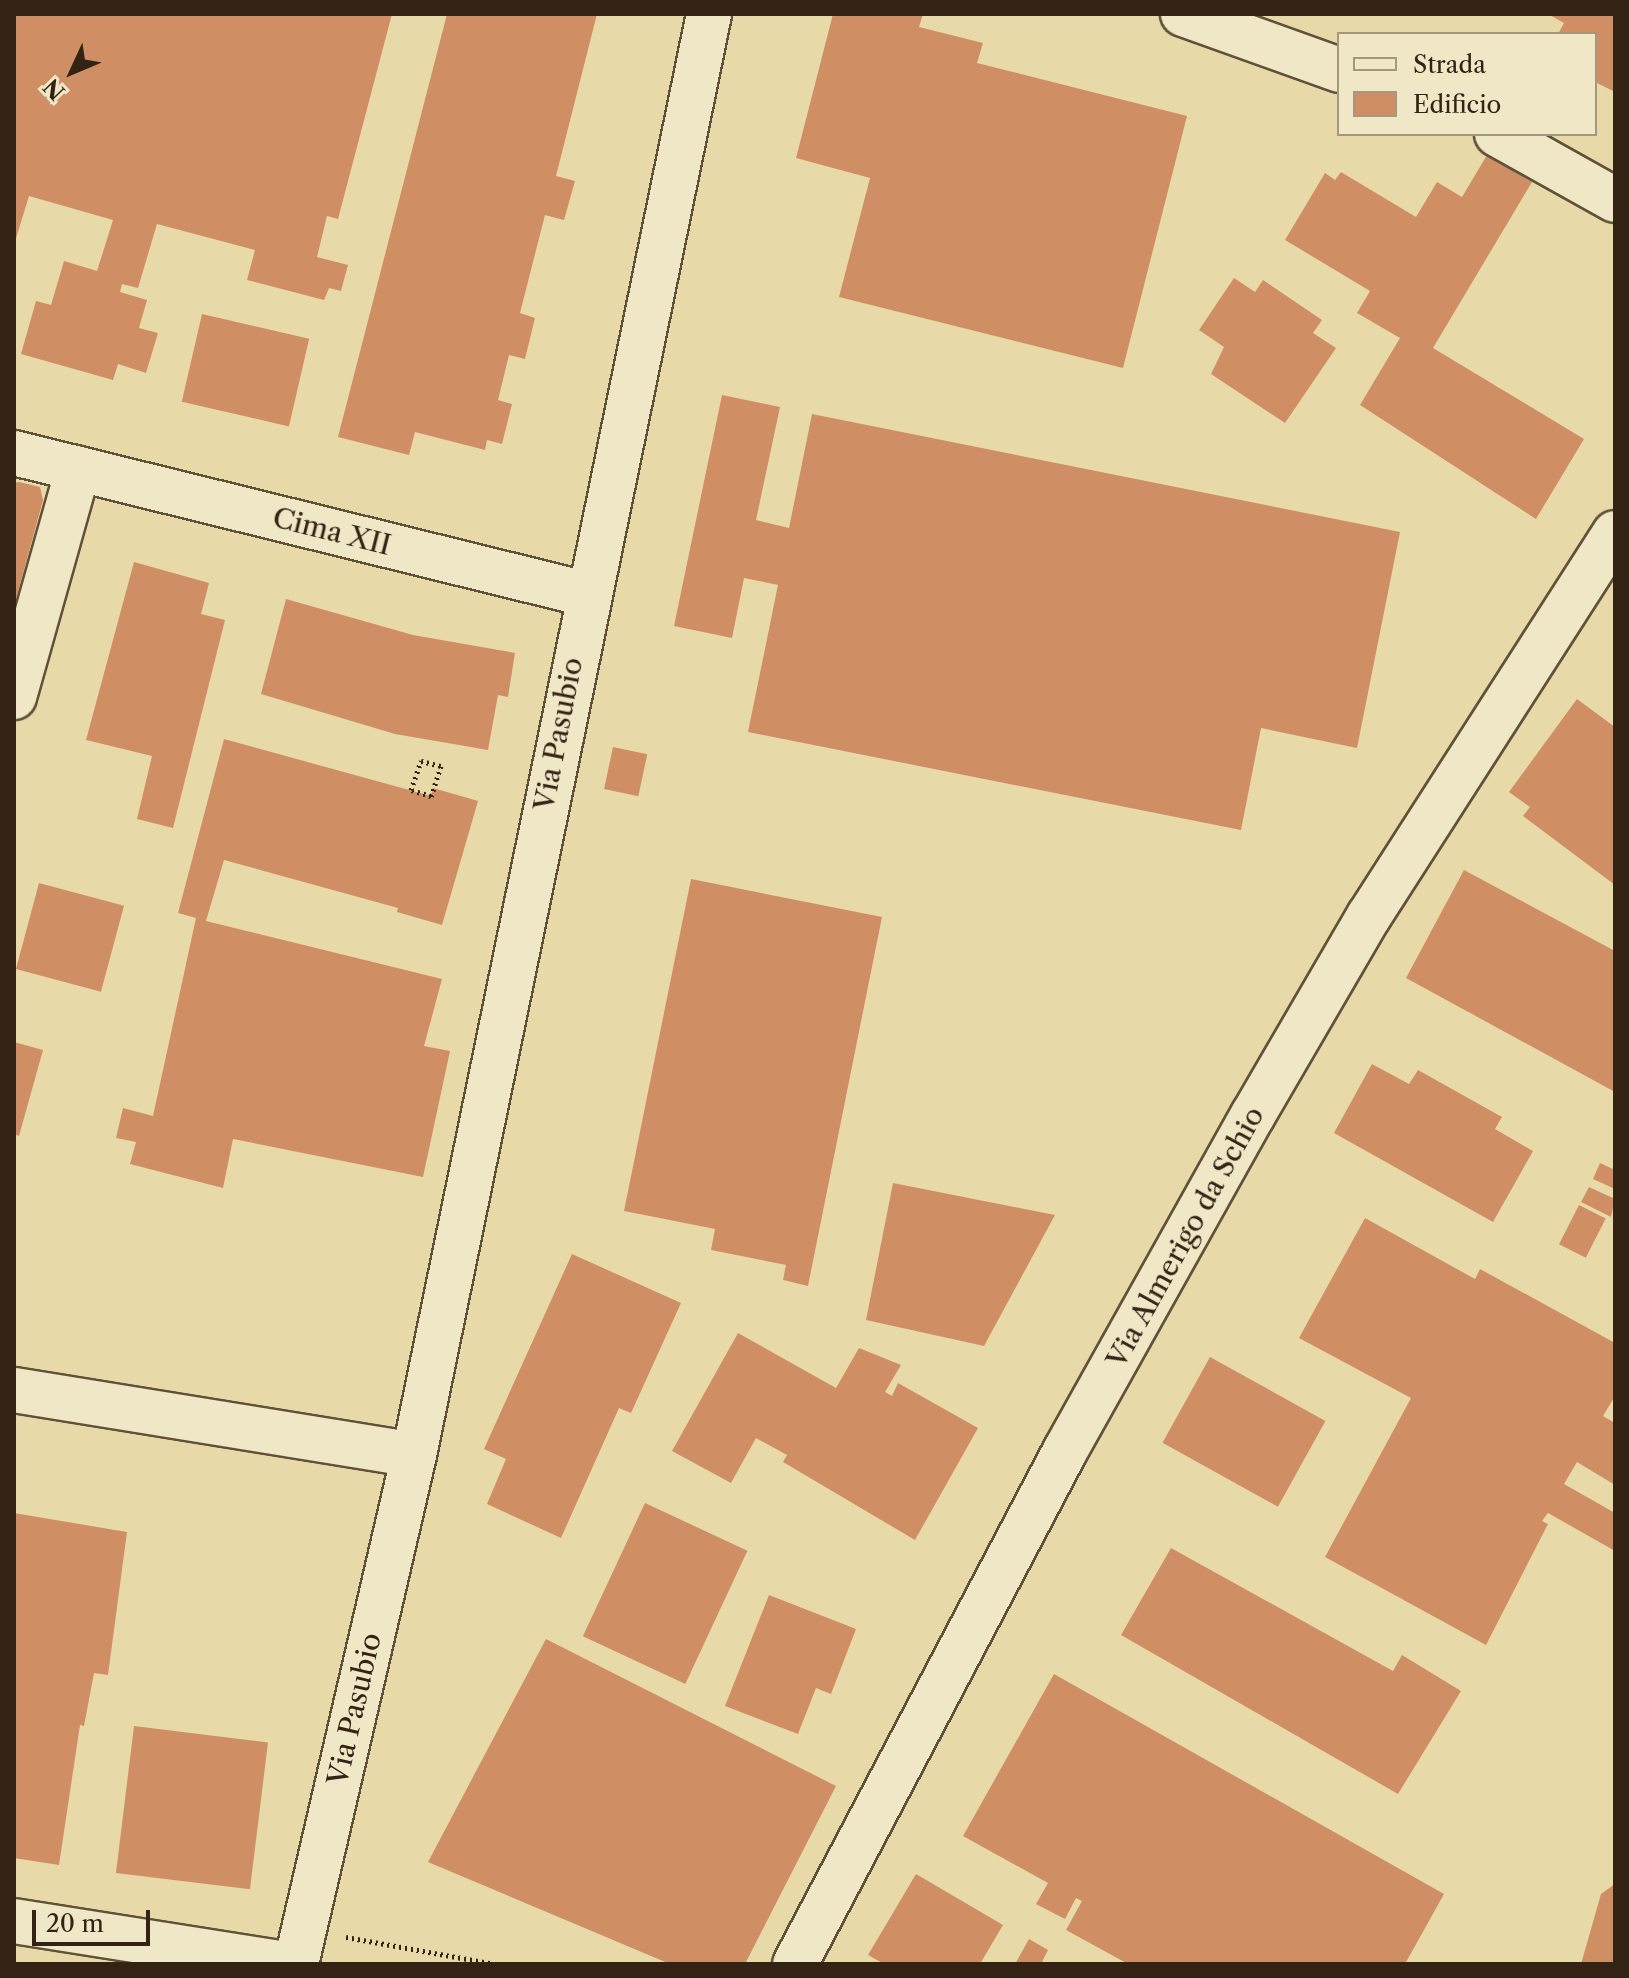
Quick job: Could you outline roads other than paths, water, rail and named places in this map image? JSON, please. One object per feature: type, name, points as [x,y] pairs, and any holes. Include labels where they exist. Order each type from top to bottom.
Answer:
[{"type":"street","name":"Via Pasubio","points":[[296,1964],[414,1455],[586,594],[709,14]]},
{"type":"street","points":[[1183,14],[1337,69]]},
{"type":"street","points":[[1501,136],[1615,200]]},
{"type":"street","name":"Cima XII","points":[[14,453],[586,594]]},
{"type":"street","points":[[14,697],[78,469]]},
{"type":"street","name":"Via Almerigo da Schio","points":[[795,1964],[1065,1451],[1261,1102],[1369,916],[1615,533]]},
{"type":"street","points":[[14,1390],[414,1455]]},
{"type":"street","points":[[14,1921],[285,1964]]}]
